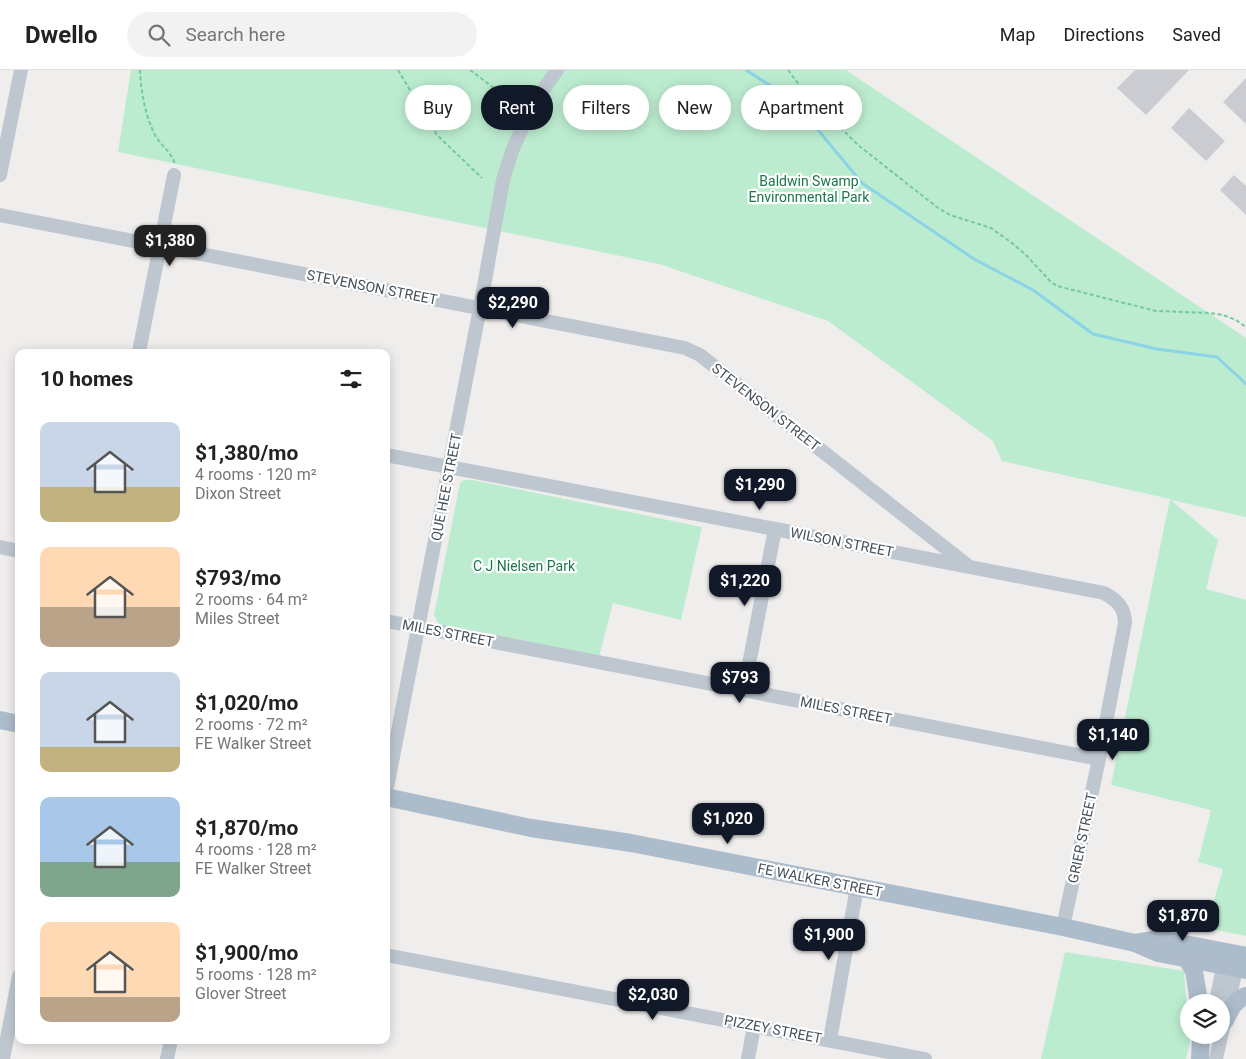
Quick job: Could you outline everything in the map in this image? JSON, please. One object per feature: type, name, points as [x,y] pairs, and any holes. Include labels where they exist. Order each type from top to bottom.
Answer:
[{"type":"main road","points":[[0,720],[15,723]]},
{"type":"main road","name":"FE WALKER STREET","points":[[390,798],[531,828],[631,843],[1063,928],[1134,943],[1158,953],[1187,959],[1236,961]]},
{"type":"main road","name":"FE WALKER STREET","points":[[1134,943],[1159,939],[1236,961]]},
{"type":"main road","points":[[1187,959],[1194,971],[1198,994]]},
{"type":"main road","points":[[1230,1011],[1235,1002],[1246,996]]},
{"type":"main road","points":[[1200,1059],[1201,1044]]},
{"type":"street","points":[[0,175],[3,145],[22,70]]},
{"type":"street","name":"QUE HEE STREET","points":[[390,773],[450,468],[503,180],[516,142],[532,106],[557,70]]},
{"type":"street","points":[[140,349],[174,175]]},
{"type":"street","name":"STEVENSON STREET","points":[[0,215],[686,348],[708,361],[970,567]]},
{"type":"street","name":"WILSON STREET","points":[[390,456],[1104,593],[1118,602]]},
{"type":"street","points":[[744,690],[775,529]]},
{"type":"street","points":[[0,547],[15,550]]},
{"type":"street","name":"GRIER STREET","points":[[1063,928],[1126,623],[1123,609],[1118,602]]},
{"type":"street","name":"MILES STREET","points":[[390,622],[1099,759]]},
{"type":"street","points":[[830,1040],[857,888]]},
{"type":"street","name":"PIZZEY STREET","points":[[390,956],[830,1040],[868,1054],[925,1059]]},
{"type":"street","points":[[1220,994],[1236,961]]},
{"type":"street","points":[[1230,994],[1236,961]]},
{"type":"street","points":[[3,1059],[15,997]]},
{"type":"street","points":[[748,1059],[754,1026]]},
{"type":"street","points":[[167,1059],[170,1044]]},
{"type":"street","points":[[1200,1059],[1205,1044]]},
{"type":"street","points":[[1216,1059],[1219,1044]]},
{"type":"path","points":[[140,70],[140,81],[146,110],[156,136],[172,155],[176,170],[174,175]]},
{"type":"path","points":[[398,70],[438,135],[482,178]]},
{"type":"path","points":[[470,70],[490,85]]},
{"type":"path","points":[[788,70],[803,90],[858,146],[938,208],[957,217],[991,228],[1026,255],[1054,284],[1156,311],[1223,315],[1236,320],[1246,327]]},
{"type":"green space","name":"Baldwin Swamp Environmental Park","points":[[131,70],[846,70],[1246,338],[1246,517],[1171,500],[1218,540],[1206,589],[1246,600],[1246,936],[1206,928],[1223,869],[1198,862],[1211,810],[1111,785],[1170,499],[1002,461],[993,441],[828,321],[659,264],[118,152]]},
{"type":"green space","name":"C J Nielsen Park","points":[[464,480],[473,480],[702,527],[681,620],[613,603],[599,657],[446,627],[438,623],[434,615],[460,483]]},
{"type":"green space","points":[[1065,952],[1184,971],[1186,994],[1180,994],[1180,1044],[1190,1044],[1186,1059],[1041,1059]]},
{"type":"building","points":[[1135,70],[1189,70],[1146,115],[1117,88]]},
{"type":"building","points":[[1246,78],[1246,124],[1223,102]]},
{"type":"building","points":[[1189,108],[1225,141],[1206,161],[1171,128]]},
{"type":"building","points":[[1234,175],[1246,186],[1246,215],[1220,190]]},
{"type":"waterway","points":[[746,70],[794,101],[862,183],[974,259],[1033,290],[1093,334],[1157,349],[1217,357],[1246,384]]}]
